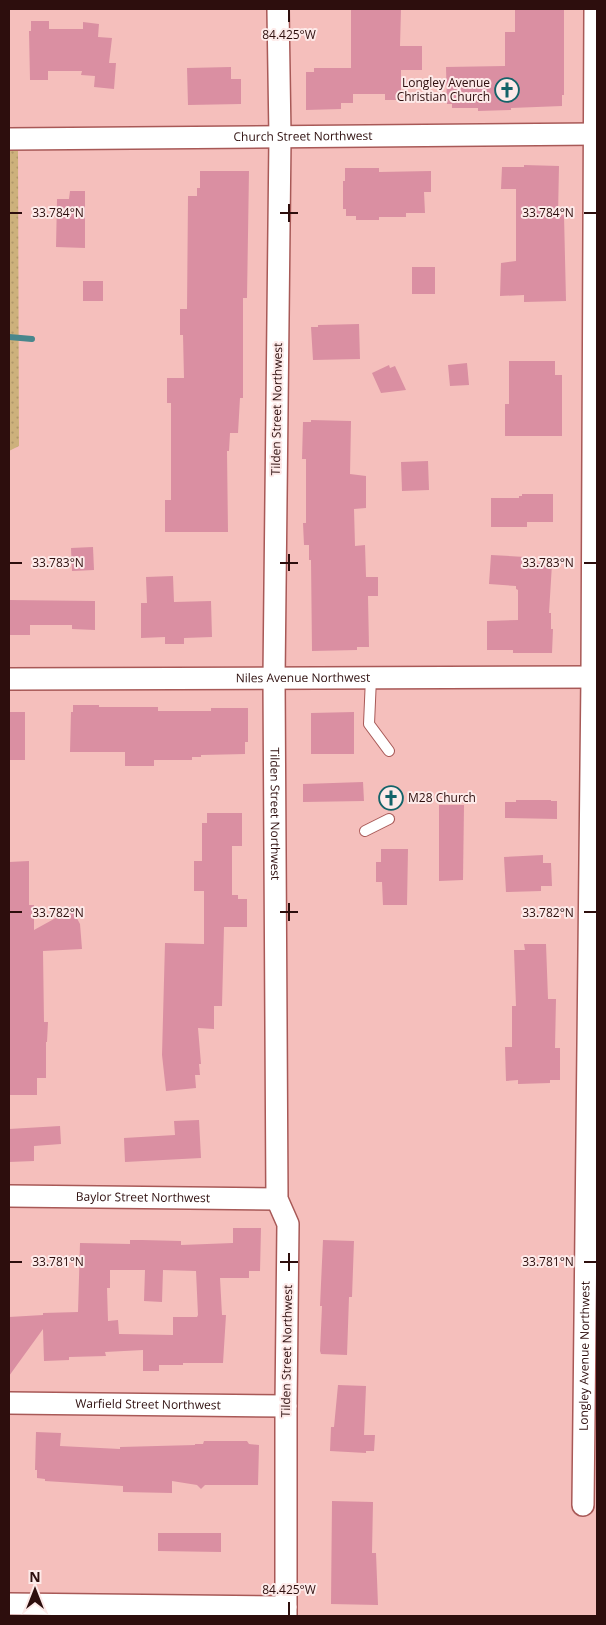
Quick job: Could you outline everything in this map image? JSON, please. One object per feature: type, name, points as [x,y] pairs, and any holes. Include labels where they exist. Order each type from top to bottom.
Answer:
[{"type":"street","name":"Tilden Street Northwest","points":[[278,9],[280,137],[274,678],[277,1199],[288,1224],[286,1612]]},
{"type":"street","name":"Longley Avenue Northwest","points":[[583,1505],[592,1203],[595,9]]},
{"type":"street","name":"Church Street Northwest","points":[[9,139],[596,134]]},
{"type":"street","name":"Niles Avenue Northwest","points":[[9,679],[594,677]]},
{"type":"street","name":"Baylor Street Northwest","points":[[9,1196],[277,1199]]},
{"type":"street","name":"Warfield Street Northwest","points":[[9,1402],[286,1406]]},
{"type":"street","points":[[9,1604],[286,1612]]},
{"type":"lane","points":[[371,678],[369,724],[389,751]]},
{"type":"lane","points":[[365,831],[389,819]]},
{"type":"shaded area","points":[[9,150],[18,150],[19,446],[9,451]]},
{"type":"building","points":[[351,9],[401,9],[400,46],[422,46],[422,70],[401,70],[401,100],[385,100],[385,94],[353,94],[353,103],[341,103],[341,109],[306,110],[306,72],[314,72],[314,68],[351,68]]},
{"type":"building","points":[[515,9],[564,9],[564,95],[562,95],[562,106],[478,111],[478,108],[452,108],[452,104],[447,104],[446,67],[505,66],[505,32],[515,32]]},
{"type":"building","points":[[31,21],[49,21],[49,29],[83,29],[83,22],[99,24],[98,37],[112,38],[109,63],[116,63],[114,89],[94,87],[95,76],[81,75],[82,71],[48,71],[48,80],[30,80],[29,31],[31,31]]},
{"type":"building","points":[[231,67],[231,79],[241,79],[241,104],[188,105],[187,68]]},
{"type":"building","points":[[524,165],[559,166],[558,215],[564,215],[566,301],[524,302],[524,295],[500,296],[501,263],[516,261],[516,189],[501,189],[502,167],[524,167]]},
{"type":"building","points":[[345,168],[379,168],[379,172],[431,171],[431,192],[424,192],[425,213],[406,213],[406,217],[379,217],[379,220],[356,220],[356,216],[346,216],[346,209],[343,209]]},
{"type":"building","points":[[200,171],[249,171],[247,298],[243,298],[243,398],[240,398],[238,433],[230,433],[229,451],[227,451],[228,532],[165,532],[165,500],[171,500],[171,403],[167,403],[167,378],[184,378],[183,335],[180,335],[180,309],[187,309],[188,196],[197,196],[197,188],[200,188]]},
{"type":"building","points":[[70,191],[85,191],[85,248],[56,247],[57,199],[69,199]]},
{"type":"building","points":[[412,267],[435,267],[435,294],[412,294]]},
{"type":"building","points":[[83,281],[103,281],[103,301],[83,301]]},
{"type":"building","points":[[359,324],[360,359],[313,360],[311,327],[318,327],[318,325]]},
{"type":"building","points":[[509,361],[555,361],[555,375],[562,375],[562,436],[505,436],[505,404],[509,404]]},
{"type":"building","points":[[467,363],[469,385],[450,386],[448,365]]},
{"type":"building","points":[[389,365],[390,368],[395,366],[406,390],[381,393],[372,373]]},
{"type":"building","points":[[311,420],[351,421],[350,474],[366,476],[366,508],[354,509],[355,546],[365,545],[366,577],[378,577],[378,596],[368,596],[369,647],[357,647],[357,650],[312,651],[311,560],[309,560],[309,545],[304,545],[303,523],[306,523],[306,459],[302,459],[303,422],[311,422]]},
{"type":"building","points":[[428,461],[429,490],[402,491],[401,462]]},
{"type":"building","points":[[522,494],[553,494],[553,522],[527,522],[527,527],[491,527],[491,498],[519,498]]},
{"type":"building","points":[[93,547],[94,570],[72,571],[71,548]]},
{"type":"building","points":[[491,555],[525,557],[525,562],[552,564],[549,613],[551,613],[551,629],[553,629],[552,653],[513,653],[513,650],[487,650],[487,621],[518,620],[518,590],[516,586],[489,584]]},
{"type":"building","points":[[173,576],[174,602],[211,601],[212,637],[184,638],[184,644],[165,644],[165,637],[141,638],[141,603],[147,603],[146,577]]},
{"type":"building","points":[[9,600],[95,601],[95,630],[72,629],[72,625],[30,625],[30,635],[9,635]]},
{"type":"building","points":[[73,705],[158,707],[158,711],[211,711],[211,708],[248,708],[248,742],[245,742],[245,754],[201,755],[201,757],[192,757],[192,760],[154,760],[154,766],[125,766],[125,752],[70,752],[71,712],[73,712]]},
{"type":"building","points":[[9,712],[25,712],[25,760],[9,760]]},
{"type":"building","points":[[354,712],[354,754],[311,754],[311,713]]},
{"type":"building","points":[[363,782],[364,801],[303,802],[303,784]]},
{"type":"building","points":[[516,800],[557,801],[557,819],[505,818],[505,802],[516,802]]},
{"type":"building","points":[[439,805],[464,805],[463,880],[439,881]]},
{"type":"building","points":[[207,813],[242,813],[242,846],[232,846],[232,895],[238,895],[238,899],[247,899],[247,927],[224,927],[222,1006],[214,1006],[214,1029],[198,1028],[201,1064],[199,1064],[200,1075],[195,1075],[196,1088],[166,1091],[162,1055],[165,943],[204,944],[204,891],[194,891],[194,861],[202,861],[202,823],[207,823]]},
{"type":"building","points":[[381,849],[408,849],[407,905],[383,905],[382,882],[376,882],[376,862],[381,862]]},
{"type":"building","points":[[543,855],[543,863],[551,863],[552,886],[541,886],[541,891],[506,892],[504,857]]},
{"type":"building","points":[[29,861],[29,905],[34,905],[34,930],[72,909],[80,924],[82,949],[43,951],[44,1022],[48,1022],[46,1078],[37,1078],[37,1095],[9,1095],[9,862]]},
{"type":"building","points":[[524,944],[546,944],[548,999],[556,999],[555,1048],[560,1048],[560,1080],[550,1080],[550,1083],[518,1084],[518,1080],[506,1081],[505,1047],[512,1047],[512,1006],[516,1006],[514,950],[525,950]]},
{"type":"building","points":[[199,1120],[201,1158],[125,1162],[124,1138],[175,1135],[174,1121]]},
{"type":"building","points":[[60,1126],[61,1144],[34,1146],[34,1161],[9,1162],[9,1129]]},
{"type":"building","points":[[233,1228],[261,1228],[260,1271],[249,1271],[249,1278],[220,1278],[222,1315],[226,1315],[223,1363],[159,1365],[159,1371],[143,1371],[143,1350],[105,1352],[106,1356],[69,1357],[69,1360],[44,1361],[43,1329],[9,1376],[9,1317],[43,1315],[43,1313],[78,1312],[80,1243],[130,1244],[130,1240],[142,1240],[181,1241],[181,1245],[233,1243]],"holes":[[[110,1270],[145,1270],[144,1301],[162,1302],[163,1270],[196,1271],[198,1315],[197,1317],[173,1317],[173,1335],[119,1334],[118,1320],[108,1321],[107,1288],[110,1288]]]},
{"type":"building","points":[[323,1240],[354,1241],[352,1297],[349,1297],[347,1355],[321,1354],[320,1351]]},
{"type":"building","points":[[338,1385],[366,1386],[364,1435],[375,1435],[374,1451],[366,1451],[366,1453],[330,1451],[331,1427],[334,1427]]},
{"type":"building","points":[[36,1432],[61,1433],[60,1446],[120,1449],[120,1447],[195,1445],[203,1444],[204,1441],[247,1441],[249,1444],[259,1445],[258,1485],[205,1485],[201,1489],[197,1485],[172,1481],[172,1493],[123,1492],[123,1486],[45,1481],[45,1479],[37,1478],[37,1470],[35,1470]]},
{"type":"building","points":[[332,1501],[373,1502],[372,1553],[376,1553],[378,1605],[331,1604]]},
{"type":"building","points":[[158,1533],[221,1533],[221,1552],[158,1551]]},
{"type":"waterway","points":[[9,337],[32,339]]},
{"type":"place","name":"Longley Avenue Christian Church","points":[[507,90]]},
{"type":"place","name":"M28 Church","points":[[391,798]]}]
